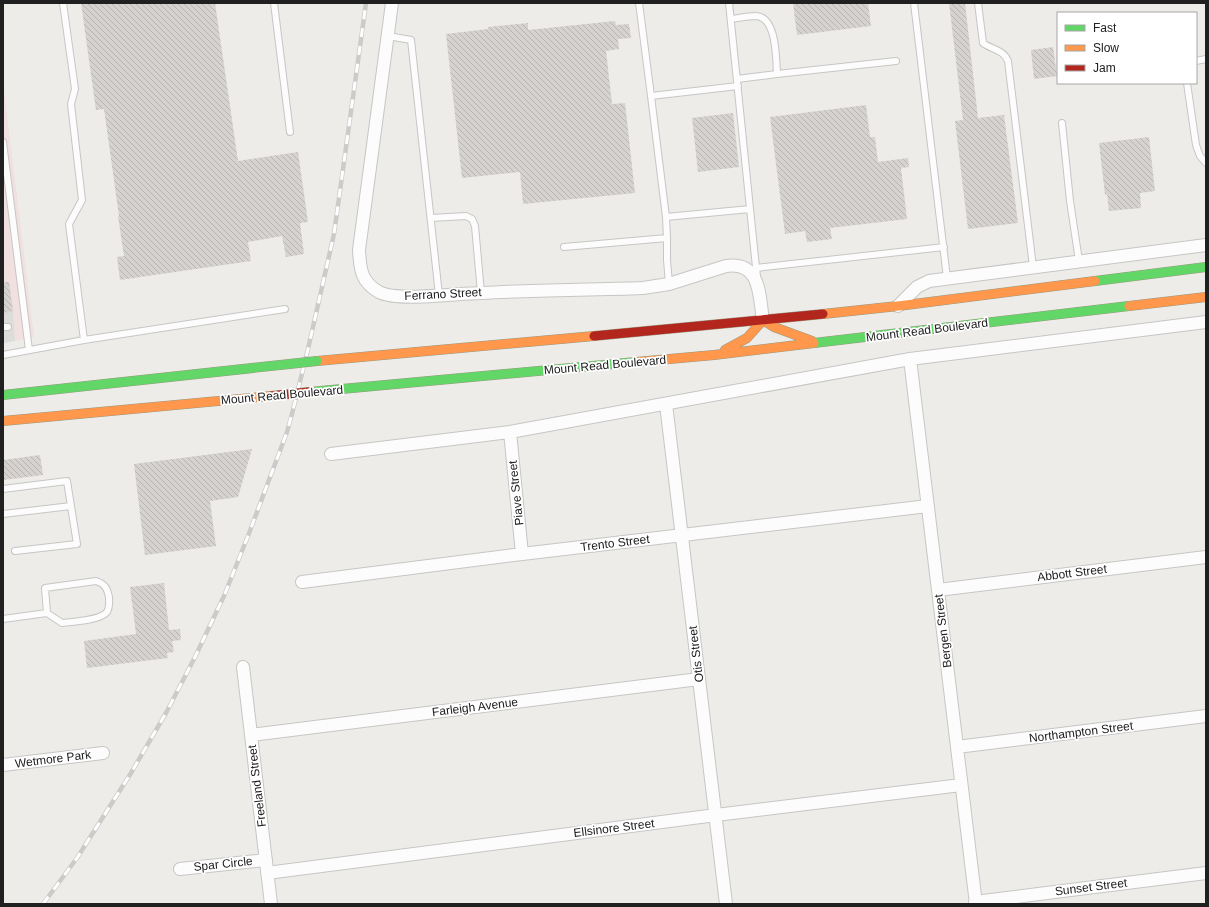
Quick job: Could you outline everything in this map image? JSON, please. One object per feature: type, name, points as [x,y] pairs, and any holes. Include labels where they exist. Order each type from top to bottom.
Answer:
[{"type":"main road","points":[[3,395],[280,364],[763,320],[898,306],[1206,267]]},
{"type":"main road","name":"Mount Read Boulevard","points":[[3,421],[714,355],[1206,297]]},
{"type":"main road","points":[[763,320],[774,327],[817,342]]},
{"type":"main road","points":[[714,355],[738,344],[751,335],[763,320]]},
{"type":"street","name":"Ferrano Street","points":[[392,3],[359,250],[360,269],[368,284],[380,292],[394,296],[481,292],[643,288],[669,284],[733,265],[743,267],[752,273],[758,283]]},
{"type":"street","points":[[898,306],[922,283],[929,280],[1206,245]]},
{"type":"street","points":[[758,283],[763,320]]},
{"type":"street","points":[[331,454],[510,432],[910,359],[1206,322]]},
{"type":"street","name":"Bergen Street","points":[[910,359],[975,903]]},
{"type":"street","name":"Otis Street","points":[[666,404],[726,904]]},
{"type":"street","name":"Piave Street","points":[[510,432],[522,554]]},
{"type":"street","name":"Trento Street","points":[[302,582],[522,554],[928,506]]},
{"type":"street","name":"Abbott Street","points":[[938,590],[1206,557]]},
{"type":"street","name":"Freeland Street","points":[[243,667],[271,904]]},
{"type":"street","name":"Farleigh Avenue","points":[[251,735],[699,679]]},
{"type":"street","name":"Northampton Street","points":[[957,747],[1206,716]]},
{"type":"street","name":"Wetmore Park","points":[[3,765],[103,753]]},
{"type":"street","name":"Ellsinore Street","points":[[267,873],[716,815],[961,786]]},
{"type":"street","name":"Spar Circle","points":[[180,869],[266,860]]},
{"type":"street","name":"Sunset Street","points":[[975,903],[1206,873]]},
{"type":"lane","points":[[62,3],[75,89],[71,104],[82,200],[70,224],[84,340]]},
{"type":"lane","points":[[274,3],[290,132]]},
{"type":"lane","points":[[639,3],[666,217],[669,284]]},
{"type":"lane","points":[[729,3],[758,283]]},
{"type":"lane","points":[[914,3],[947,278]]},
{"type":"lane","points":[[978,3],[983,43],[1002,52],[1008,61],[1033,267]]},
{"type":"lane","points":[[731,19],[757,16],[764,18],[770,25],[773,34],[777,74]]},
{"type":"lane","points":[[388,36],[411,40],[439,295]]},
{"type":"lane","points":[[651,96],[777,74],[896,62]]},
{"type":"lane","points":[[1187,84],[1196,145],[1200,156],[1206,162]]},
{"type":"lane","points":[[1062,123],[1070,201],[1079,261]]},
{"type":"lane","points":[[3,142],[29,350]]},
{"type":"lane","points":[[666,217],[750,208]]},
{"type":"lane","points":[[431,218],[466,216],[472,220],[475,226],[481,292]]},
{"type":"lane","points":[[564,247],[667,238]]},
{"type":"lane","points":[[756,268],[944,247]]},
{"type":"lane","points":[[3,355],[84,340],[285,309]]},
{"type":"lane","points":[[3,489],[67,480],[76,544],[15,551]]},
{"type":"lane","points":[[3,514],[71,506]]},
{"type":"lane","points":[[3,619],[47,613],[62,623],[100,617],[107,612],[110,605],[108,590],[103,583],[96,581],[45,588],[47,613]]},
{"type":"shaded area","points":[[3,82],[34,337],[3,343]]},
{"type":"shaded area","points":[[13,311],[15,341],[3,343],[3,313]]},
{"type":"building","points":[[81,3],[215,3],[238,161],[298,152],[308,222],[300,223],[304,254],[286,257],[282,236],[248,242],[251,261],[120,280],[117,257],[124,256],[104,109],[96,110]]},
{"type":"building","points":[[793,3],[868,3],[871,26],[797,35]]},
{"type":"building","points":[[949,3],[965,3],[978,118],[1004,115],[1018,223],[968,229],[955,121],[963,120]]},
{"type":"building","points":[[615,21],[616,25],[629,24],[631,38],[618,39],[619,49],[606,51],[612,104],[625,103],[635,193],[523,204],[520,172],[462,178],[446,34],[488,29],[488,27],[528,23],[528,30]]},
{"type":"building","points":[[1053,47],[1057,76],[1034,79],[1031,50]]},
{"type":"building","points":[[866,105],[870,137],[875,137],[878,162],[908,158],[909,167],[901,168],[907,219],[830,228],[832,239],[807,242],[805,231],[785,234],[770,117]]},
{"type":"building","points":[[733,113],[739,167],[698,172],[692,118]]},
{"type":"building","points":[[1149,137],[1155,191],[1140,193],[1141,208],[1109,211],[1107,194],[1105,195],[1099,143]]},
{"type":"building","points":[[3,282],[9,282],[13,311],[3,313]]},
{"type":"building","points":[[252,449],[238,497],[210,501],[216,546],[145,555],[134,464]]},
{"type":"building","points":[[40,455],[43,475],[3,480],[3,460]]},
{"type":"building","points":[[164,583],[169,630],[180,629],[181,640],[172,641],[174,652],[167,653],[168,658],[87,668],[84,641],[136,634],[130,587]]},
{"type":"railway","points":[[43,904],[77,858],[131,773],[166,713],[195,657],[224,596],[287,432],[308,349],[334,234],[366,3]]},
{"type":"traffic: fast","points":[[1095,281],[1206,267]]},
{"type":"traffic: fast","points":[[814,343],[1129,306]]},
{"type":"traffic: fast","points":[[280,365],[317,361]]},
{"type":"traffic: fast","points":[[309,392],[636,362]]},
{"type":"traffic: fast","points":[[3,395],[280,365]]},
{"type":"traffic: slow","points":[[823,314],[1095,281]]},
{"type":"traffic: slow","points":[[1129,306],[1206,297]]},
{"type":"traffic: slow","points":[[763,320],[774,327],[812,341]]},
{"type":"traffic: slow","points":[[725,350],[747,338],[763,320]]},
{"type":"traffic: slow","points":[[317,361],[594,336]]},
{"type":"traffic: slow","points":[[636,362],[714,355],[814,343]]},
{"type":"traffic: slow","points":[[3,421],[271,396]]},
{"type":"traffic: jam","points":[[594,336],[823,314]]},
{"type":"traffic: jam","points":[[271,396],[309,392]]}]
